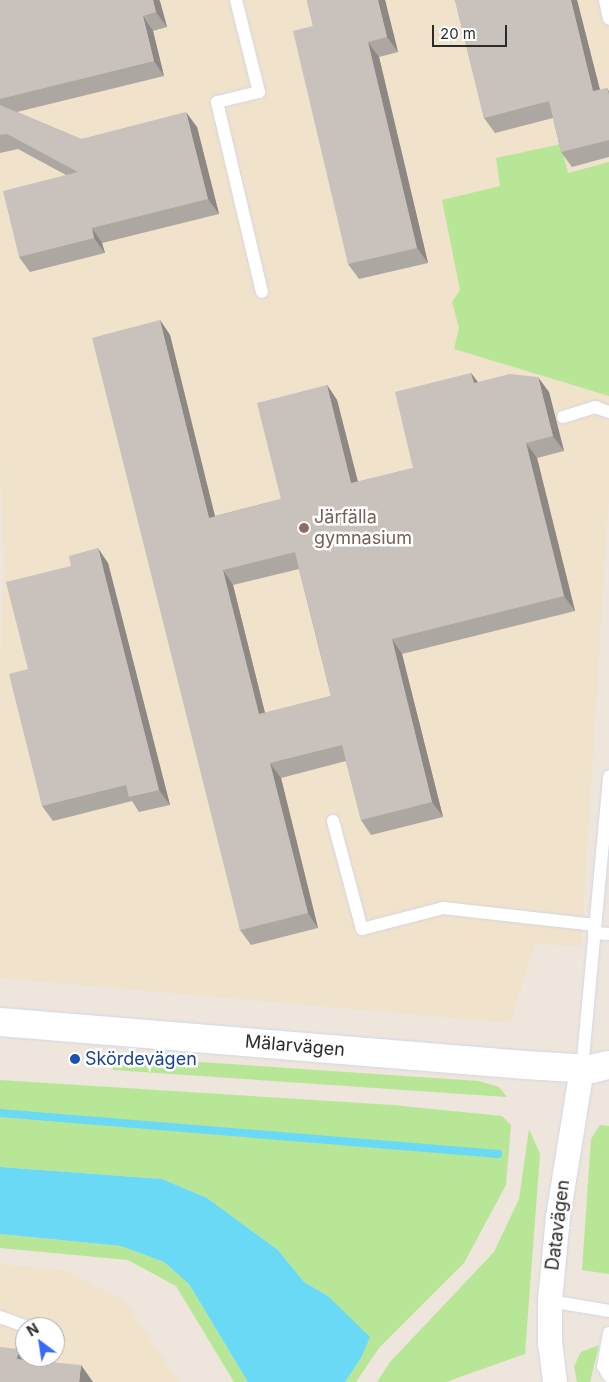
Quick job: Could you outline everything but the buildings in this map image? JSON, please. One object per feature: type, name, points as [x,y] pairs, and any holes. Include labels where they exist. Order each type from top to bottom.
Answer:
[{"type":"street","name":"Mälarvägen","points":[[0,1022],[598,1069]]},
{"type":"street","name":"Datavägen","points":[[555,1382],[550,1301],[558,1216],[598,1069]]},
{"type":"lane","points":[[236,0],[259,92],[217,102],[262,292]]},
{"type":"lane","points":[[605,0],[609,18]]},
{"type":"lane","points":[[562,417],[595,407],[609,412]]},
{"type":"lane","points":[[598,1069],[595,929],[605,865],[609,776]]},
{"type":"lane","points":[[333,821],[362,929],[443,908],[595,929],[609,934]]},
{"type":"lane","points":[[550,1301],[609,1311]]},
{"type":"lane","points":[[0,1317],[15,1322]]},
{"type":"lane","points":[[609,1333],[603,1366],[609,1376]]},
{"type":"shaded area","name":"Järfälla gymnasium","points":[[0,0],[609,0],[609,494],[581,946],[535,944],[510,1023],[0,978],[0,675],[4,563],[0,462]]},
{"type":"shaded area","points":[[0,1264],[64,1270],[126,1302],[179,1382],[0,1382]]},
{"type":"green space","points":[[561,144],[568,173],[609,162],[609,396],[454,349],[459,328],[452,302],[460,290],[442,200],[500,186],[496,158]]},
{"type":"green space","points":[[185,1061],[479,1081],[499,1087],[507,1097],[113,1070],[113,1062]]},
{"type":"green space","points":[[0,1080],[393,1105],[502,1116],[511,1125],[506,1185],[464,1263],[379,1348],[356,1382],[345,1382],[361,1358],[328,1296],[304,1282],[278,1250],[207,1198],[162,1179],[0,1167]]},
{"type":"green space","points":[[600,1125],[609,1126],[609,1274],[582,1270],[591,1139]]},
{"type":"green space","points":[[529,1129],[540,1154],[525,1354],[446,1382],[377,1382],[390,1362],[494,1252],[519,1199]]},
{"type":"green space","points":[[0,1234],[121,1246],[164,1262],[189,1284],[248,1382],[234,1382],[176,1286],[128,1260],[0,1248]]},
{"type":"green space","points":[[599,1345],[590,1382],[577,1382],[574,1366],[581,1352]]},
{"type":"water","points":[[0,1167],[162,1179],[207,1198],[278,1250],[304,1282],[328,1296],[370,1337],[361,1358],[345,1382],[248,1382],[189,1284],[164,1262],[121,1246],[0,1234]]},
{"type":"waterway","points":[[0,1113],[498,1154]]},
{"type":"place","name":"Järfälla gymnasium","points":[[304,528]]},
{"type":"place","name":"Skördevägen","points":[[75,1059]]}]
